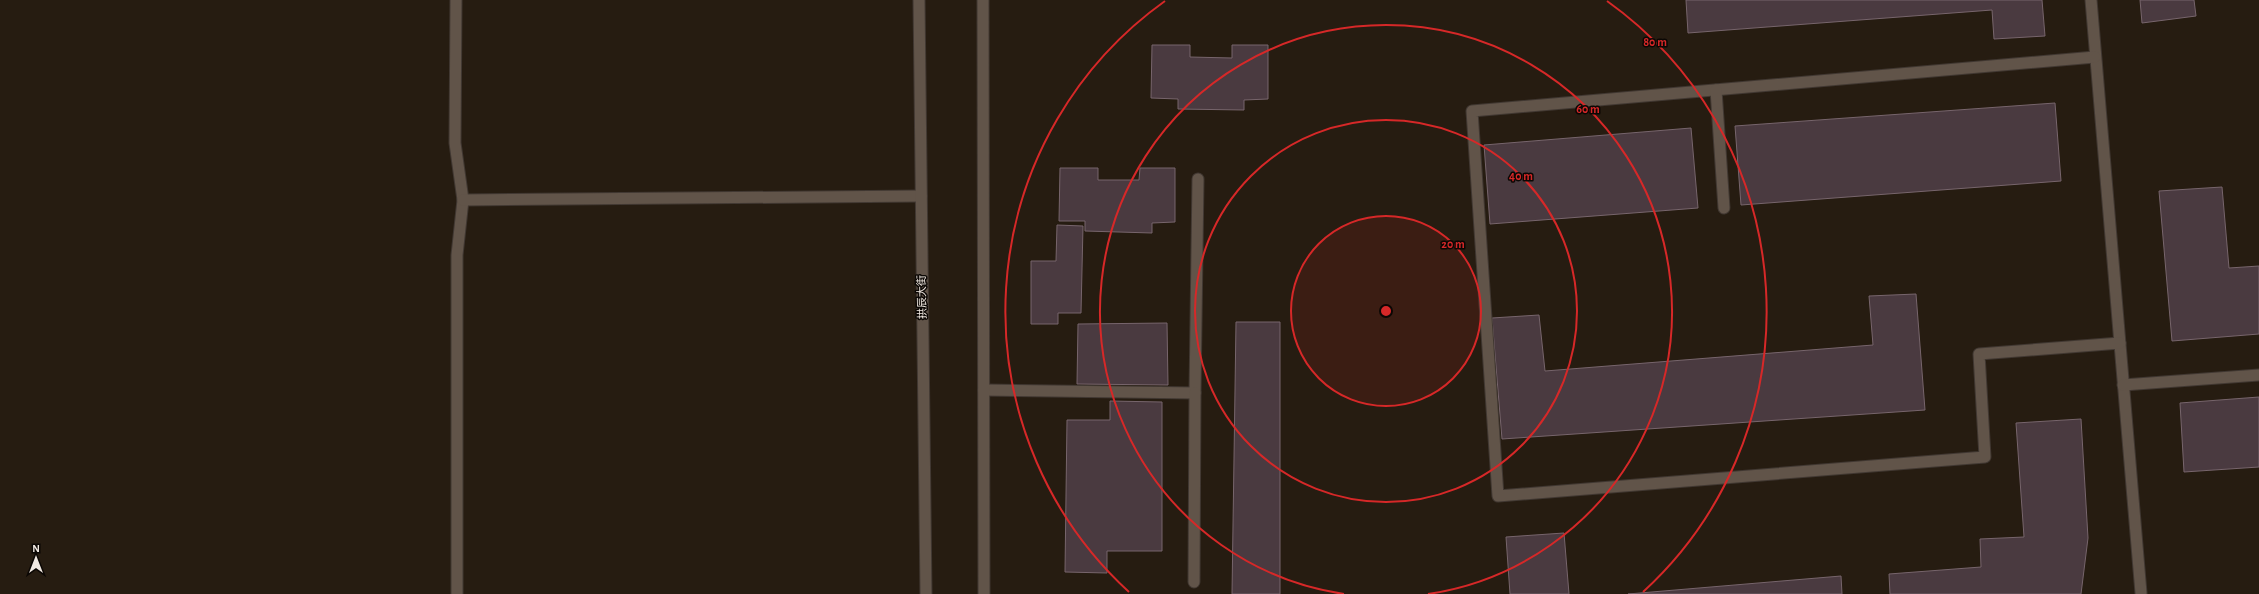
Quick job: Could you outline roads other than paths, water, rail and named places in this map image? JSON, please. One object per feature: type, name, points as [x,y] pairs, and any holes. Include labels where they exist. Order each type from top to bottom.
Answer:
[{"type":"street","points":[[456,0],[455,143],[463,200],[457,255],[457,594]]},
{"type":"street","name":"拱辰大街","points":[[919,0],[926,594]]},
{"type":"street","points":[[983,0],[984,594]]},
{"type":"street","points":[[2091,0],[2141,593]]},
{"type":"street","points":[[2095,56],[1472,111],[1498,496],[1986,457],[1979,354],[2120,343]]},
{"type":"street","points":[[1716,90],[1724,208]]},
{"type":"street","points":[[1194,582],[1198,179]]},
{"type":"street","points":[[463,200],[921,196]]},
{"type":"street","points":[[2123,385],[2259,375]]},
{"type":"street","points":[[984,390],[1195,393]]}]
